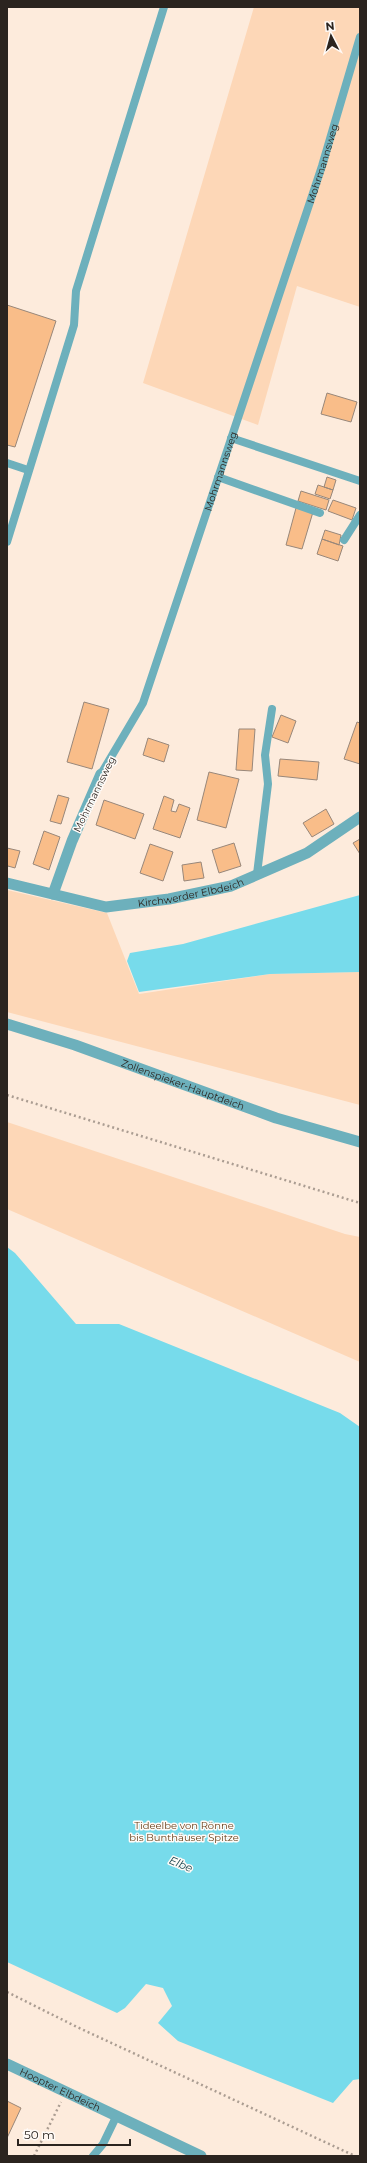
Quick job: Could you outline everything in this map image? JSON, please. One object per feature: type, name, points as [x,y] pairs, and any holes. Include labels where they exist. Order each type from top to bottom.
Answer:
[{"type":"street","name":"Mohrmannsweg","points":[[52,894],[72,841],[101,774]]},
{"type":"street","name":"Kirchwerder Elbdeich","points":[[7,883],[106,907],[169,899],[231,886],[307,853],[360,816]]},
{"type":"street","name":"Zollenspieker-Hauptdeich","points":[[7,1024],[75,1045],[276,1118],[360,1142]]},
{"type":"street","name":"Hoopter Elbdeich","points":[[7,2064],[201,2156]]},
{"type":"lane","points":[[7,542],[74,325],[76,291],[164,7]]},
{"type":"lane","name":"Mohrmannsweg","points":[[101,774],[143,703],[322,166],[360,37]]},
{"type":"lane","points":[[231,438],[360,481]]},
{"type":"lane","points":[[7,463],[28,470]]},
{"type":"lane","points":[[218,477],[320,514]]},
{"type":"lane","points":[[344,540],[360,515]]},
{"type":"lane","points":[[257,874],[268,784],[265,755],[272,709]]},
{"type":"lane","points":[[93,2156],[104,2144],[116,2117]]},
{"type":"path","points":[[7,1095],[360,1203]]},
{"type":"path","points":[[7,1992],[77,2027],[355,2156]]},
{"type":"path","points":[[34,2156],[66,2093]]},
{"type":"shaded area","points":[[254,7],[360,7],[360,307],[297,286],[258,425],[143,383]]},
{"type":"shaded area","points":[[7,890],[107,913],[139,994],[270,974],[360,972],[360,1105],[7,1012]]},
{"type":"shaded area","points":[[7,1122],[345,1234],[360,1237],[360,1362],[7,1209]]},
{"type":"water","points":[[360,895],[360,972],[270,974],[139,992],[127,961],[130,953],[183,944]]},
{"type":"water","name":"Elbe","points":[[7,1247],[15,1253],[76,1324],[119,1324],[340,1413],[360,1427],[360,2079],[353,2080],[333,2103],[178,2041],[158,2023],[172,2006],[163,1988],[146,1984],[125,2008],[117,2013],[7,1962]]},
{"type":"building","points":[[7,305],[56,321],[15,447],[7,445]]},
{"type":"building","points":[[327,393],[357,402],[351,422],[321,414]]},
{"type":"building","points":[[327,477],[336,480],[333,490],[324,487]]},
{"type":"building","points":[[318,485],[333,490],[330,499],[315,494]]},
{"type":"building","points":[[301,491],[329,500],[326,510],[298,501]]},
{"type":"building","points":[[333,500],[356,508],[352,520],[328,511]]},
{"type":"building","points":[[296,508],[313,512],[302,549],[286,545]]},
{"type":"building","points":[[325,530],[341,535],[339,545],[322,539]]},
{"type":"building","points":[[322,539],[343,546],[338,561],[317,554]]},
{"type":"building","points":[[84,702],[109,709],[92,769],[67,762]]},
{"type":"building","points":[[281,715],[296,721],[288,743],[272,737]]},
{"type":"building","points":[[357,722],[360,723],[360,764],[344,759]]},
{"type":"building","points":[[239,729],[255,729],[252,771],[236,770]]},
{"type":"building","points":[[148,738],[169,745],[164,762],[143,755]]},
{"type":"building","points":[[280,759],[319,762],[317,780],[278,776]]},
{"type":"building","points":[[209,772],[239,779],[226,828],[197,820]]},
{"type":"building","points":[[58,795],[69,798],[61,824],[50,821]]},
{"type":"building","points":[[164,796],[174,800],[171,811],[176,812],[179,804],[190,808],[180,838],[153,829]]},
{"type":"building","points":[[104,800],[144,814],[135,839],[96,825]]},
{"type":"building","points":[[326,809],[334,824],[312,837],[303,823]]},
{"type":"building","points":[[44,831],[60,837],[49,870],[33,864]]},
{"type":"building","points":[[360,839],[360,854],[353,843]]},
{"type":"building","points":[[234,843],[241,866],[219,873],[212,850]]},
{"type":"building","points":[[150,844],[173,852],[163,881],[140,873]]},
{"type":"building","points":[[7,848],[20,851],[15,868],[8,866],[7,869]]},
{"type":"building","points":[[201,862],[204,878],[184,881],[182,865]]},
{"type":"building","points":[[7,2101],[21,2108],[7,2138]]},
{"type":"park label","name":"Tideelbe von Rönne bis Bunthäuser Spitze","points":[[184,1830]]}]
